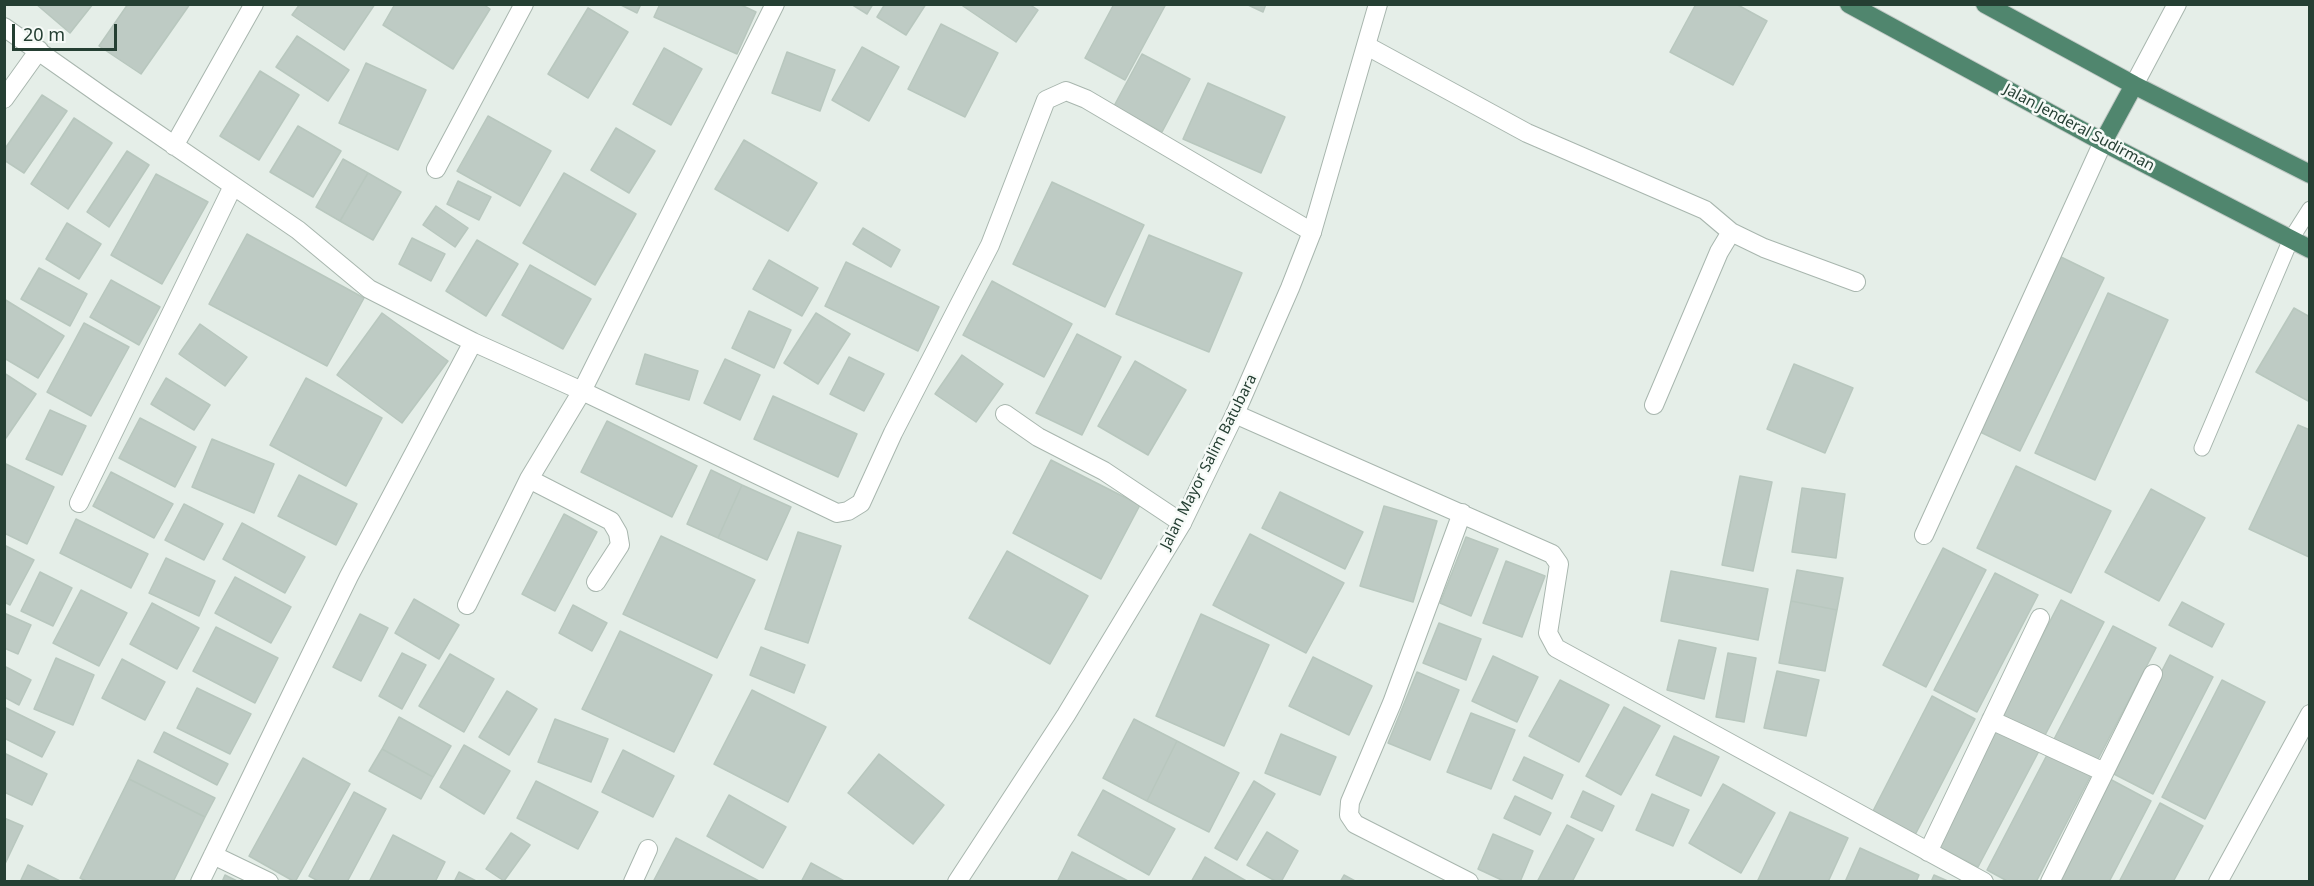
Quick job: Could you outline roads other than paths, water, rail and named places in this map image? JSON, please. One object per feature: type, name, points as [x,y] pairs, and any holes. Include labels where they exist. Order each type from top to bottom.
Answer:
[{"type":"highway","name":"Jalan Jenderal Sudirman","points":[[1849,4],[2103,142],[2310,249]]},
{"type":"highway","points":[[1985,4],[2134,85],[2310,174]]},
{"type":"highway","points":[[2103,142],[2134,85]]},
{"type":"street","points":[[174,146],[254,4]]},
{"type":"street","points":[[436,169],[524,4]]},
{"type":"street","points":[[467,605],[529,479],[582,391],[775,4]]},
{"type":"street","name":"Jalan Mayor Salim Batubara","points":[[957,882],[1066,715],[1182,523],[1235,414],[1312,232],[1378,4]]},
{"type":"street","points":[[2134,85],[2177,4]]},
{"type":"street","points":[[4,27],[298,230],[369,289],[473,342],[582,391],[837,513],[848,511],[861,503],[893,433],[990,245],[1046,100],[1066,91],[1086,99],[1312,232]]},
{"type":"street","points":[[1367,46],[1527,133],[1705,210],[1731,232],[1764,248],[1856,282]]},
{"type":"street","points":[[4,99],[39,50]]},
{"type":"street","points":[[1924,535],[2103,142]]},
{"type":"street","points":[[79,503],[233,186]]},
{"type":"street","points":[[1654,405],[1719,252],[1731,232]]},
{"type":"street","points":[[200,882],[349,576],[473,342]]},
{"type":"street","points":[[1005,414],[1038,437],[1104,471],[1182,523]]},
{"type":"street","points":[[1235,414],[1552,554],[1559,564],[1548,633],[1556,648],[1984,882]]},
{"type":"street","points":[[529,479],[610,520],[618,533],[620,545],[596,582]]},
{"type":"street","points":[[1462,513],[1392,703],[1350,802],[1349,815],[1355,824],[1469,882]]},
{"type":"street","points":[[1928,852],[2040,618]]},
{"type":"street","points":[[2050,882],[2153,674]]},
{"type":"street","points":[[2218,882],[2308,719]]},
{"type":"street","points":[[1991,720],[2104,772]]},
{"type":"street","points":[[633,882],[648,849]]},
{"type":"street","points":[[213,855],[269,882]]},
{"type":"lane","points":[[2202,448],[2291,238],[2310,209]]}]
